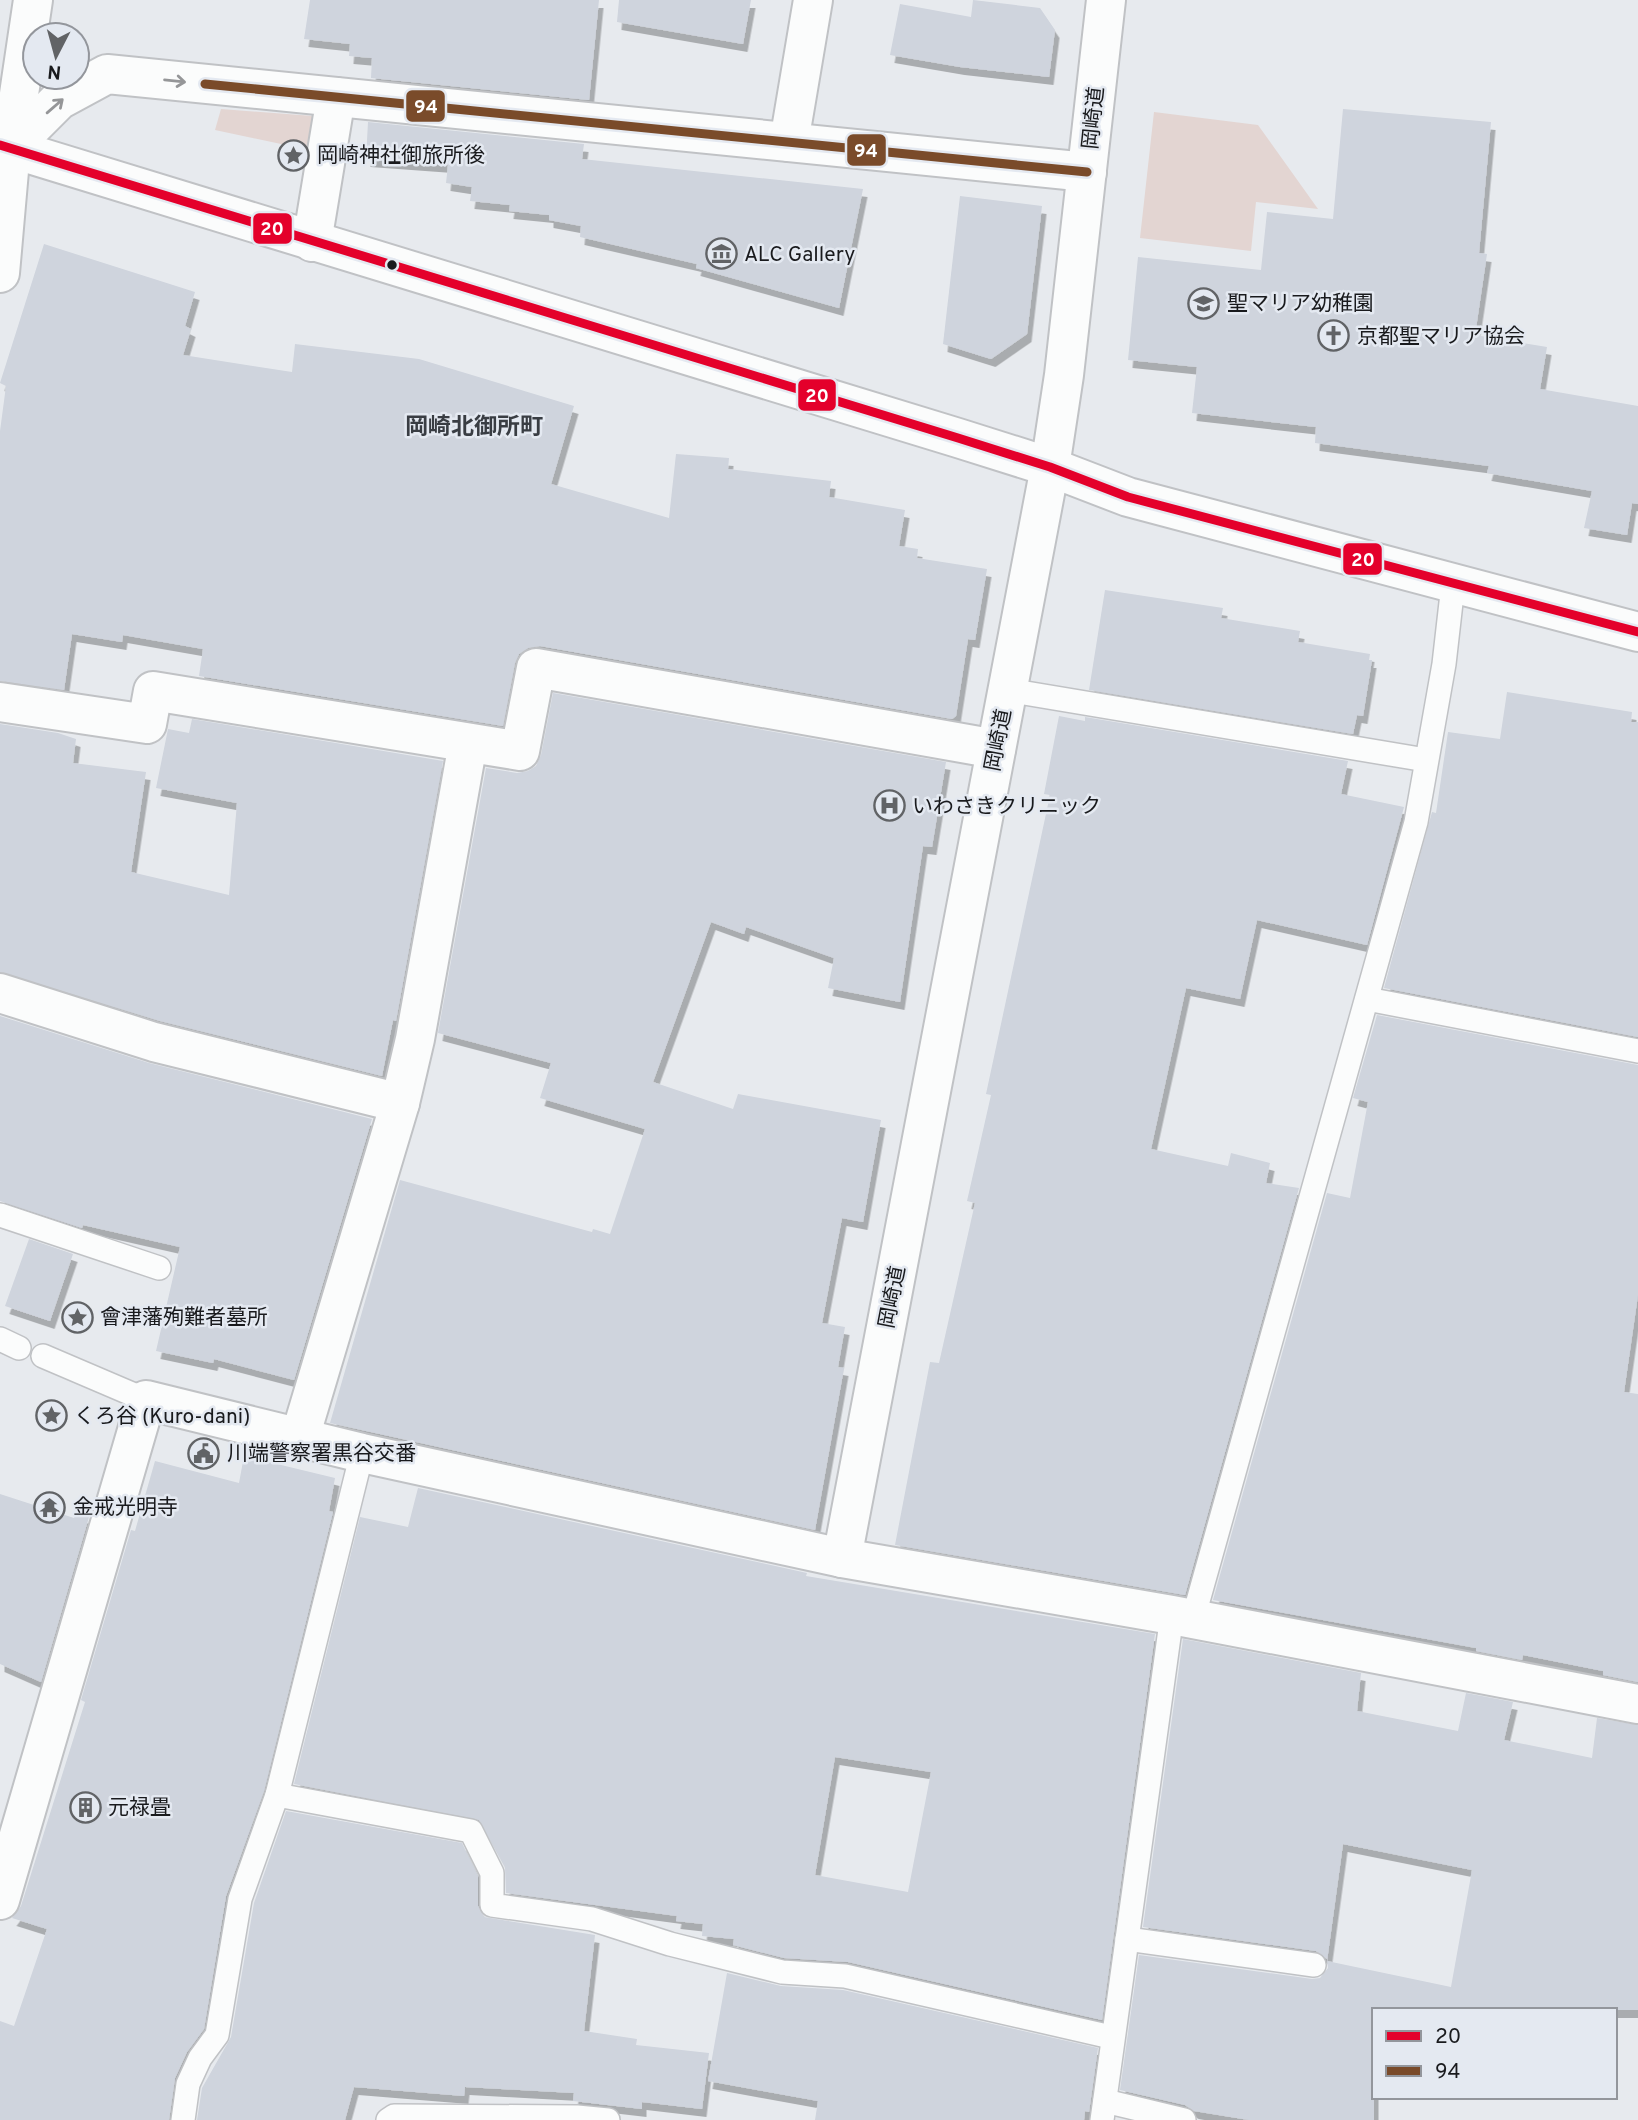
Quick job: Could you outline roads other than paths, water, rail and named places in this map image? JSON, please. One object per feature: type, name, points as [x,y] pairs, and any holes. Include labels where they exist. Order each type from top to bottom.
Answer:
[{"type":"street","points":[[0,273],[5,147],[33,0]]},
{"type":"street","points":[[789,142],[813,0]]},
{"type":"street","name":"岡崎道","points":[[842,1558],[1050,467],[1106,0]]},
{"type":"street","points":[[5,147],[59,100],[107,74],[1087,172]]},
{"type":"street","points":[[312,242],[336,97]]},
{"type":"street","points":[[5,147],[1050,467],[1128,497],[1638,632]]},
{"type":"street","points":[[0,702],[147,724],[153,691],[520,751],[536,668],[996,749]]},
{"type":"street","points":[[300,1437],[400,1104],[415,1039],[468,743]]},
{"type":"street","points":[[0,993],[154,1042],[400,1104]]},
{"type":"street","points":[[0,1900],[11,1813],[146,1399],[362,1453],[842,1558],[1183,1617],[1638,1704]]},
{"type":"lane","points":[[1184,2120],[1103,2111],[1111,2037],[1183,1617],[1367,999],[1416,822],[1453,585]]},
{"type":"lane","points":[[1007,690],[1426,760]]},
{"type":"lane","points":[[1367,999],[1638,1051]]},
{"type":"lane","points":[[0,1215],[159,1268]]},
{"type":"lane","points":[[43,1356],[146,1399]]},
{"type":"lane","points":[[183,2120],[188,2084],[200,2058],[217,2035],[240,1899],[277,1795],[362,1453]]},
{"type":"lane","points":[[277,1795],[471,1831],[492,1873],[492,1905],[592,1919],[670,1944],[782,1972],[845,1976],[1111,2037]]},
{"type":"lane","points":[[1127,1939],[1314,1965]]},
{"type":"lane","points":[[388,2120],[394,2116],[577,2117],[608,2120]]},
{"type":"place","name":"岡崎神社御旅所後","points":[[294,155]]},
{"type":"place","name":"ALC Gallery","points":[[721,254]]},
{"type":"place","name":"聖マリア幼稚園","points":[[1204,303]]},
{"type":"place","name":"京都聖マリア協会","points":[[1334,336]]},
{"type":"place","name":"いわさきクリニック","points":[[889,806]]},
{"type":"place","name":"會津藩殉難者墓所","points":[[77,1317]]},
{"type":"place","name":"くろ谷 (Kuro-dani)","points":[[51,1416]]},
{"type":"place","name":"川端警察署黒谷交番","points":[[204,1453]]},
{"type":"place","name":"金戒光明寺","points":[[50,1507]]},
{"type":"place","name":"元禄畳","points":[[85,1807]]},
{"type":"district","name":"岡崎北御所町","points":[[474,426]]}]
